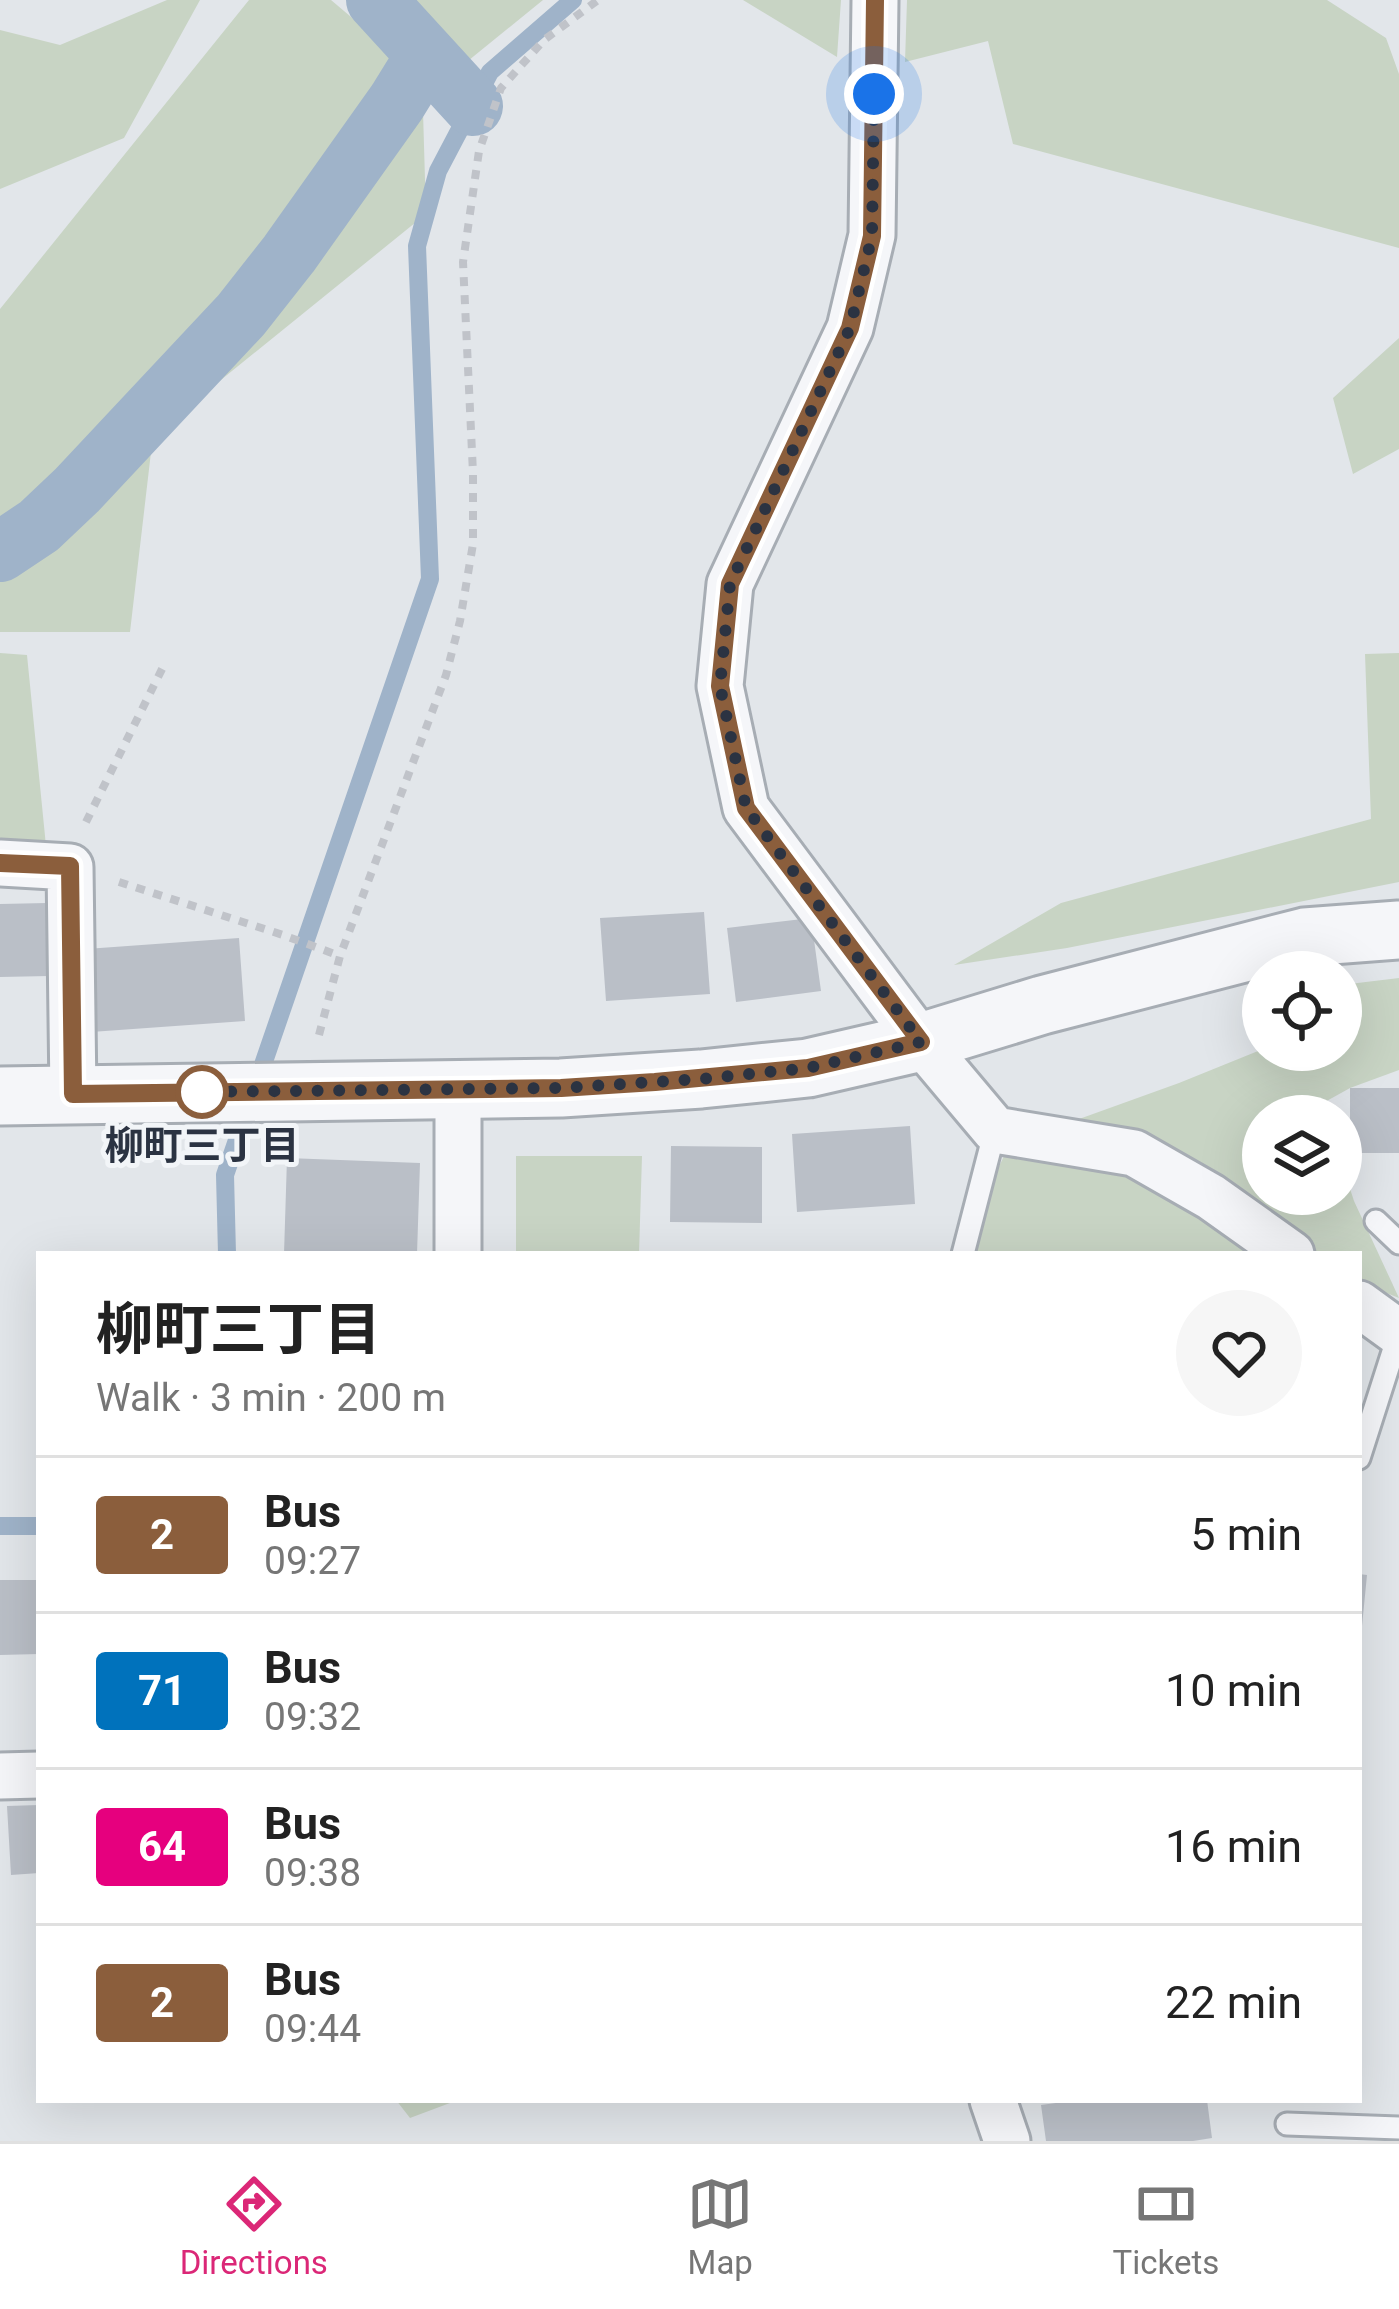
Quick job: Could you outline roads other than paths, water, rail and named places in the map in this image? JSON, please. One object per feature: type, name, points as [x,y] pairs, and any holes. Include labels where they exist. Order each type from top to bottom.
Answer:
[{"type":"street","points":[[875,0],[872,236],[850,328],[730,584],[720,686],[746,808],[921,1042],[995,1130],[1134,1153],[1211,1197],[1287,1251]]},
{"type":"street","points":[[0,863],[70,866],[73,1094]]},
{"type":"street","points":[[0,1096],[561,1088],[808,1068],[921,1042],[1042,1004],[1305,937],[1399,930]]},
{"type":"street","points":[[458,1088],[458,1251]]},
{"type":"street","points":[[1362,1306],[1399,1333]]},
{"type":"street","points":[[0,1776],[36,1775]]},
{"type":"street","points":[[994,2103],[1007,2141]]},
{"type":"lane","points":[[964,1251],[995,1130]]},
{"type":"lane","points":[[1376,1221],[1399,1243]]},
{"type":"lane","points":[[1362,1449],[1399,1333]]},
{"type":"lane","points":[[1287,2124],[1399,2128]]},
{"type":"waterway","points":[[376,0],[473,106]]},
{"type":"waterway","points":[[227,1251],[225,1175],[430,579],[417,246],[438,171],[490,72],[573,0]]},
{"type":"waterway","points":[[0,552],[39,526],[77,490],[241,315],[289,254],[426,55]]},
{"type":"waterway","points":[[0,1526],[36,1526]]},
{"type":"place","name":"柳町三丁目","points":[[202,1092]]}]
